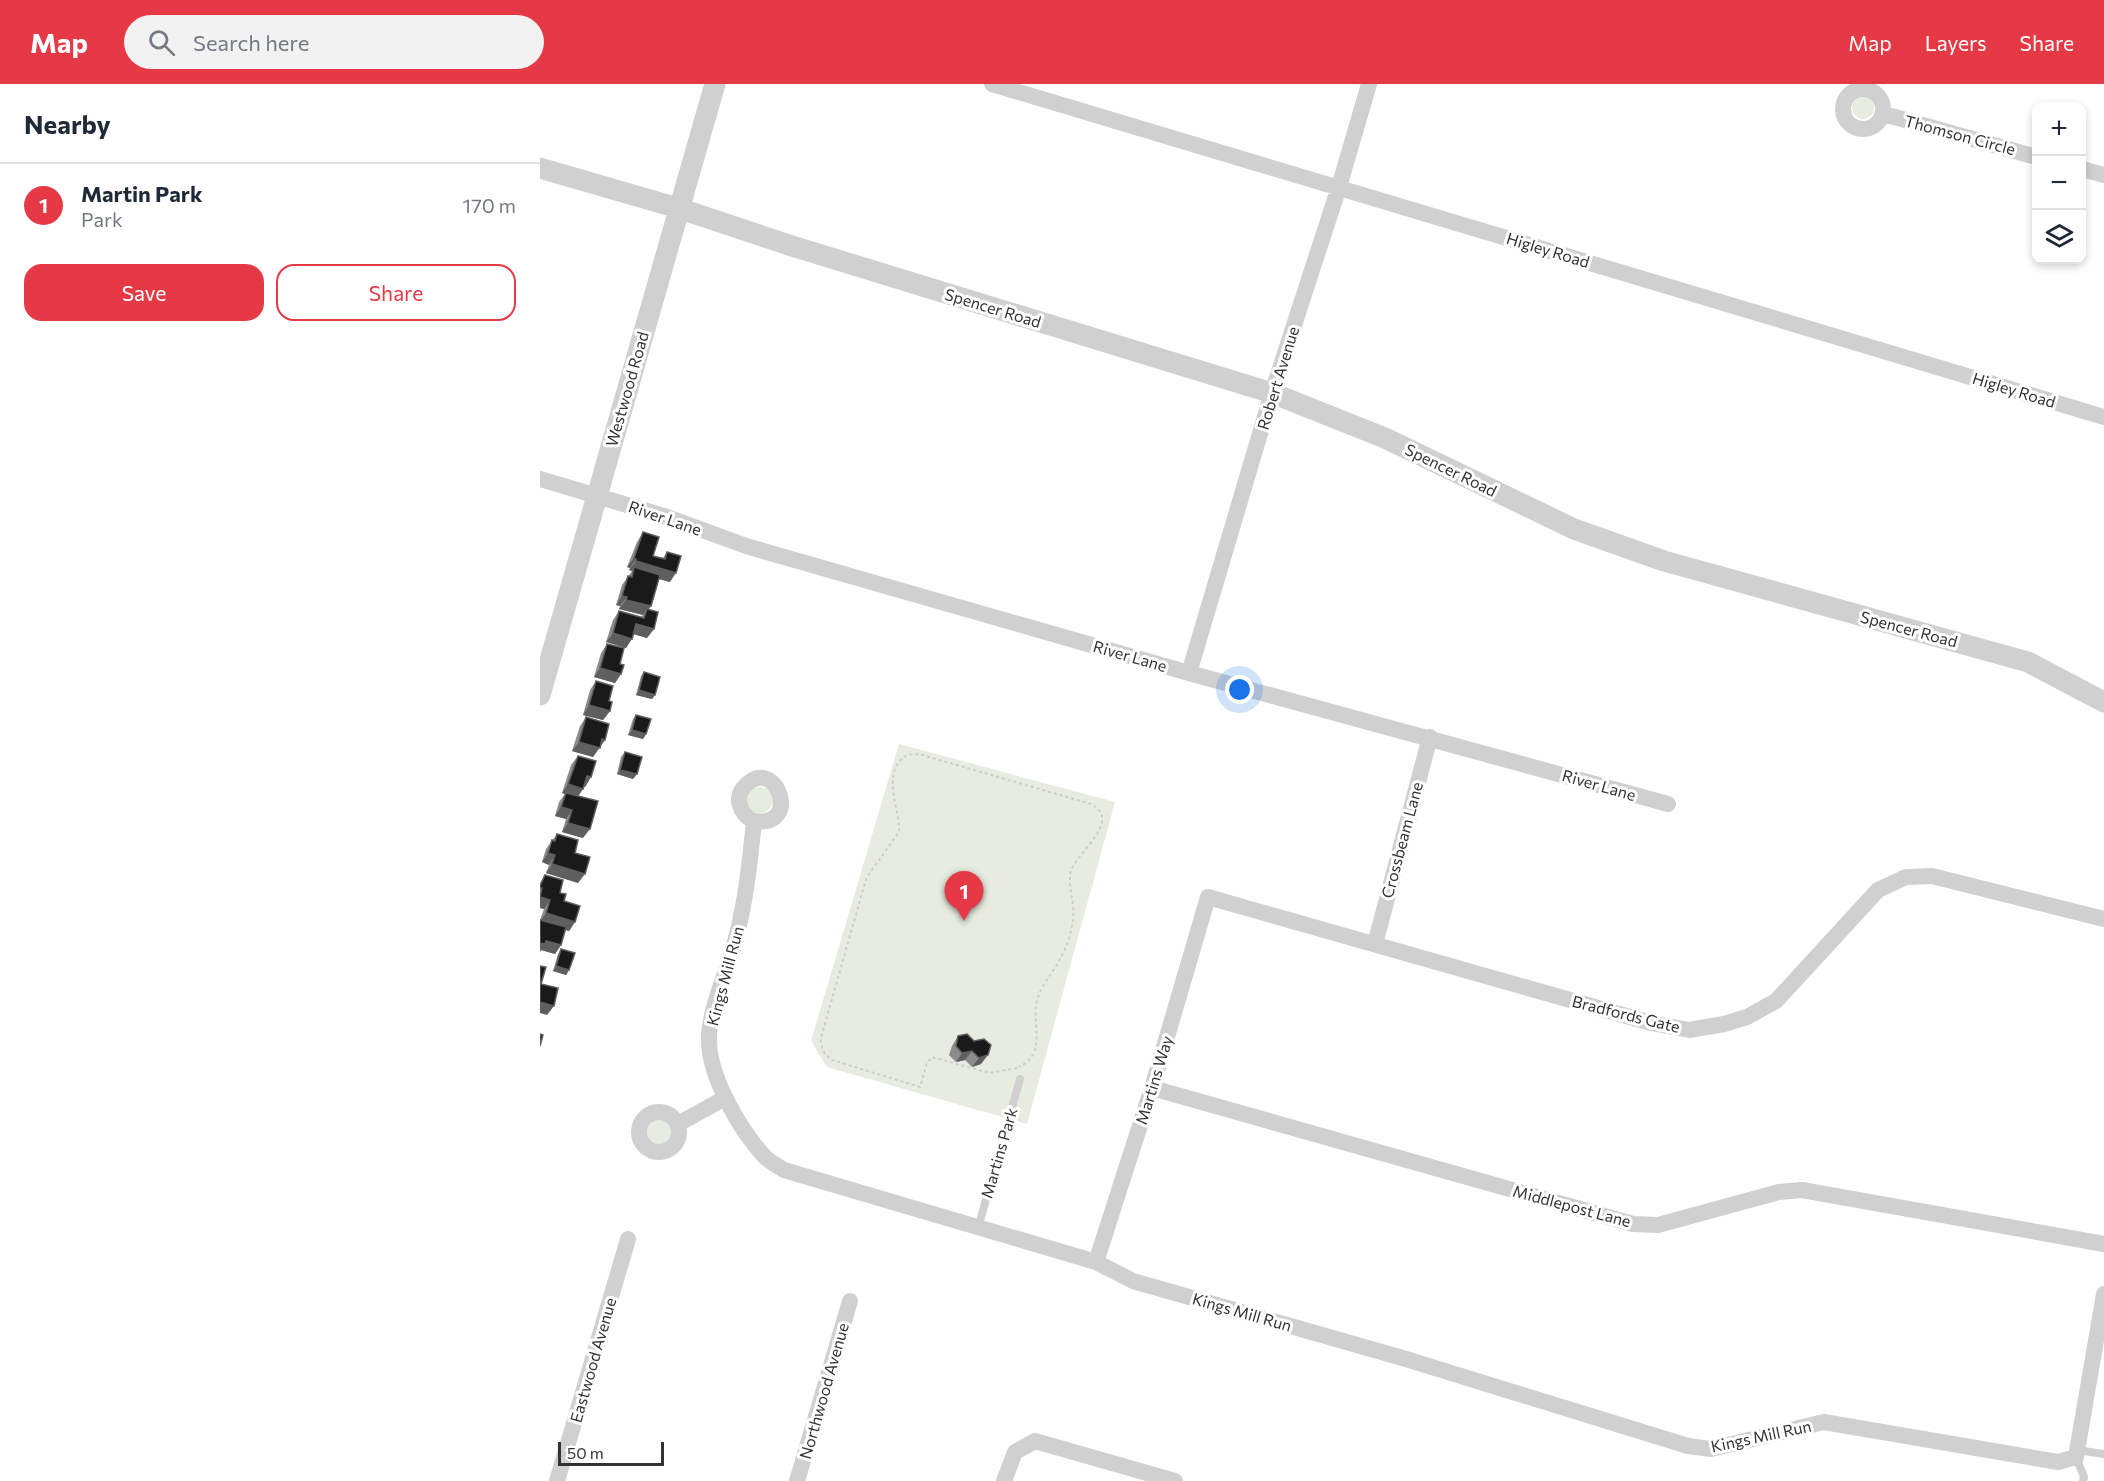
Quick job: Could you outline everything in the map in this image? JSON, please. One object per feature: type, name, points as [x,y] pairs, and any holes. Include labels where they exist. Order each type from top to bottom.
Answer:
[{"type":"street","name":"Westwood Road","points":[[540,695],[715,84]]},
{"type":"street","name":"Higley Road","points":[[992,84],[2104,417]]},
{"type":"street","name":"Robert Avenue","points":[[1189,673],[1272,393],[1339,187],[1369,84]]},
{"type":"street","name":"Thomson Circle","points":[[1884,114],[2032,155]]},
{"type":"street","name":"Spencer Road","points":[[540,168],[678,207],[792,246],[1272,393],[1385,438],[1574,530],[1664,561],[2028,662],[2104,702]]},
{"type":"street","points":[[2086,170],[2104,175]]},
{"type":"street","name":"River Lane","points":[[540,479],[667,517],[746,546],[1189,673],[1430,737],[1668,804]]},
{"type":"street","name":"Crossbeam Lane","points":[[1375,944],[1430,737]]},
{"type":"street","name":"Kings Mill Run","points":[[754,821],[749,874],[736,938],[708,1037],[710,1060],[725,1098],[767,1159],[784,1170],[1096,1262],[1133,1281],[1406,1359],[1688,1446],[1711,1449],[1824,1422],[2058,1462],[2076,1454]]},
{"type":"street","name":"Bradfords Gate","points":[[1208,897],[1651,1023],[1689,1030],[1724,1024],[1747,1017],[1776,1001],[1878,890],[1906,877],[1932,876],[2104,919]]},
{"type":"street","name":"Martins Way","points":[[1096,1262],[1152,1088],[1208,897]]},
{"type":"street","name":"Middlepost Lane","points":[[1152,1088],[1633,1224],[1658,1226],[1779,1192],[1802,1190],[2104,1244]]},
{"type":"street","points":[[678,1125],[725,1098]]},
{"type":"street","name":"Eastwood Avenue","points":[[557,1481],[628,1239]]},
{"type":"street","points":[[2076,1454],[2104,1295]]},
{"type":"street","name":"Northwood Avenue","points":[[797,1481],[850,1301]]},
{"type":"street","points":[[1004,1481],[1015,1452],[1035,1441],[1175,1481]]},
{"type":"lane","name":"Martins Park","points":[[978,1228],[1020,1079]]},
{"type":"lane","points":[[2083,1481],[2084,1477],[2076,1454],[2104,1454]]},
{"type":"path","points":[[1018,1068],[1031,1058],[1035,1051],[1036,1003],[1061,958],[1071,928],[1074,916],[1070,870],[1098,834],[1101,816],[1091,804],[919,754],[907,755],[898,764],[892,790],[899,832],[867,878],[864,886],[825,1020],[821,1046],[828,1058],[832,1060],[920,1087],[927,1063],[932,1057],[989,1073],[1018,1068],[1025,1070]]},
{"type":"shaded area","points":[[1859,97],[1867,97],[1874,104],[1874,112],[1867,119],[1859,119],[1852,112],[1852,104]]},
{"type":"shaded area","points":[[899,744],[1115,802],[1027,1124],[827,1067],[811,1041]]},
{"type":"shaded area","points":[[760,787],[769,791],[773,800],[769,809],[760,813],[751,809],[747,800],[751,791]]},
{"type":"shaded area","points":[[661,1119],[671,1123],[675,1133],[671,1143],[661,1147],[651,1143],[647,1133],[651,1123]]},
{"type":"building","points":[[643,532],[659,537],[653,556],[665,559],[667,552],[681,556],[676,573],[636,561],[634,558]]},
{"type":"building","points":[[634,567],[660,575],[651,606],[626,600],[627,597],[622,596],[628,576],[632,577]]},
{"type":"building","points":[[647,609],[658,612],[654,629],[636,624],[632,639],[613,633],[619,611],[644,618]]},
{"type":"building","points":[[607,644],[624,648],[620,664],[624,665],[621,674],[600,668]]},
{"type":"building","points":[[644,672],[660,677],[655,695],[639,690]]},
{"type":"building","points":[[596,681],[613,686],[609,701],[612,702],[610,711],[589,705]]},
{"type":"building","points":[[636,715],[651,719],[646,734],[632,730]]},
{"type":"building","points":[[586,717],[609,724],[605,740],[602,739],[600,748],[579,742]]},
{"type":"building","points":[[625,752],[642,757],[637,774],[620,770]]},
{"type":"building","points":[[578,756],[596,761],[591,777],[587,776],[583,789],[568,784]]},
{"type":"building","points":[[566,793],[598,801],[590,829],[568,823],[572,810],[561,807]]},
{"type":"building","points":[[557,834],[578,840],[575,853],[590,857],[585,874],[552,864],[555,855],[548,853],[552,840],[555,841]]},
{"type":"building","points":[[545,875],[563,880],[560,893],[566,894],[564,901],[580,906],[575,922],[546,913],[550,900],[540,897],[542,888],[540,886]]},
{"type":"building","points":[[540,920],[566,927],[561,945],[546,941],[545,944],[540,943]]},
{"type":"building","points":[[561,949],[575,953],[569,970],[556,966]]},
{"type":"building","points":[[540,966],[546,967],[541,984],[558,988],[554,1006],[540,1002]]},
{"type":"building","points":[[967,1034],[974,1041],[984,1039],[991,1045],[988,1055],[979,1058],[972,1051],[962,1053],[956,1046],[958,1036]]},
{"type":"place","name":"Martin Park","points":[[964,921]]}]
